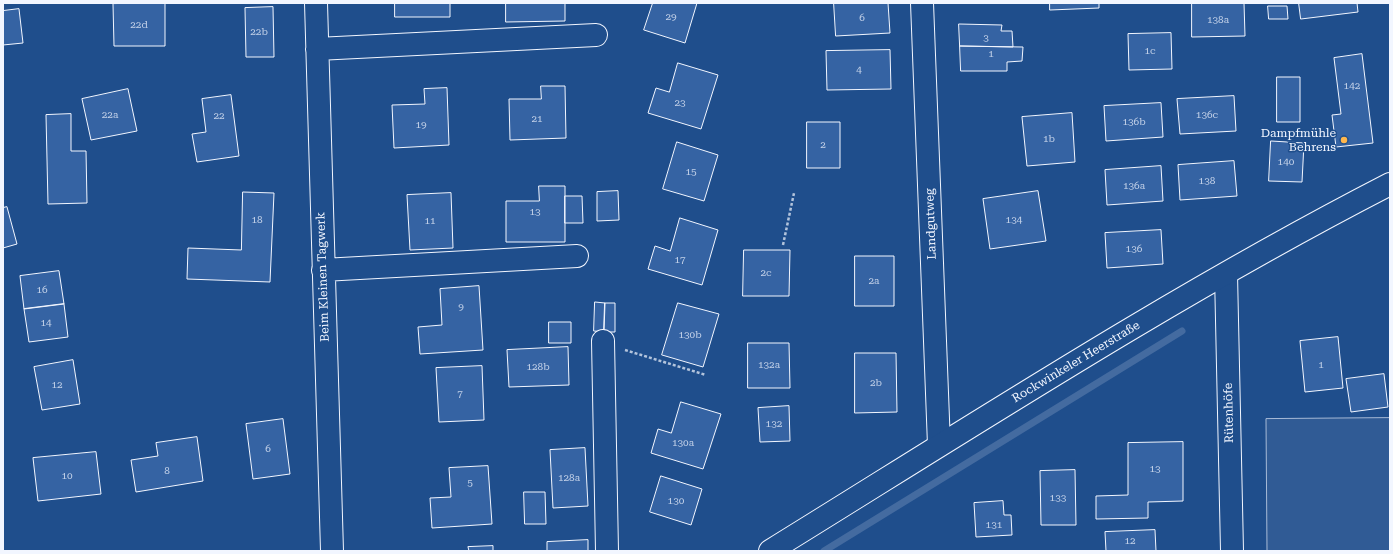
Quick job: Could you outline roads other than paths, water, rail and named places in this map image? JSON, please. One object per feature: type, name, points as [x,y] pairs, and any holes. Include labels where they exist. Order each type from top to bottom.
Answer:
[{"type":"street","name":"Beim Kleinen Tagwerk","points":[[316,3],[332,551]]},
{"type":"street","name":"Landgutweg","points":[[922,3],[939,445]]},
{"type":"street","points":[[317,49],[596,35]]},
{"type":"street","name":"Rockwinkeler Heerstraße","points":[[770,551],[1089,353],[1256,256],[1390,184]]},
{"type":"street","points":[[323,270],[577,256]]},
{"type":"street","name":"Rütenhöfe","points":[[1226,274],[1232,551]]},
{"type":"street","points":[[604,342],[607,551]]},
{"type":"waterway","points":[[824,551],[1182,331]]},
{"type":"place","name":"Dampfmühle Behrens","points":[[1344,140]]}]
